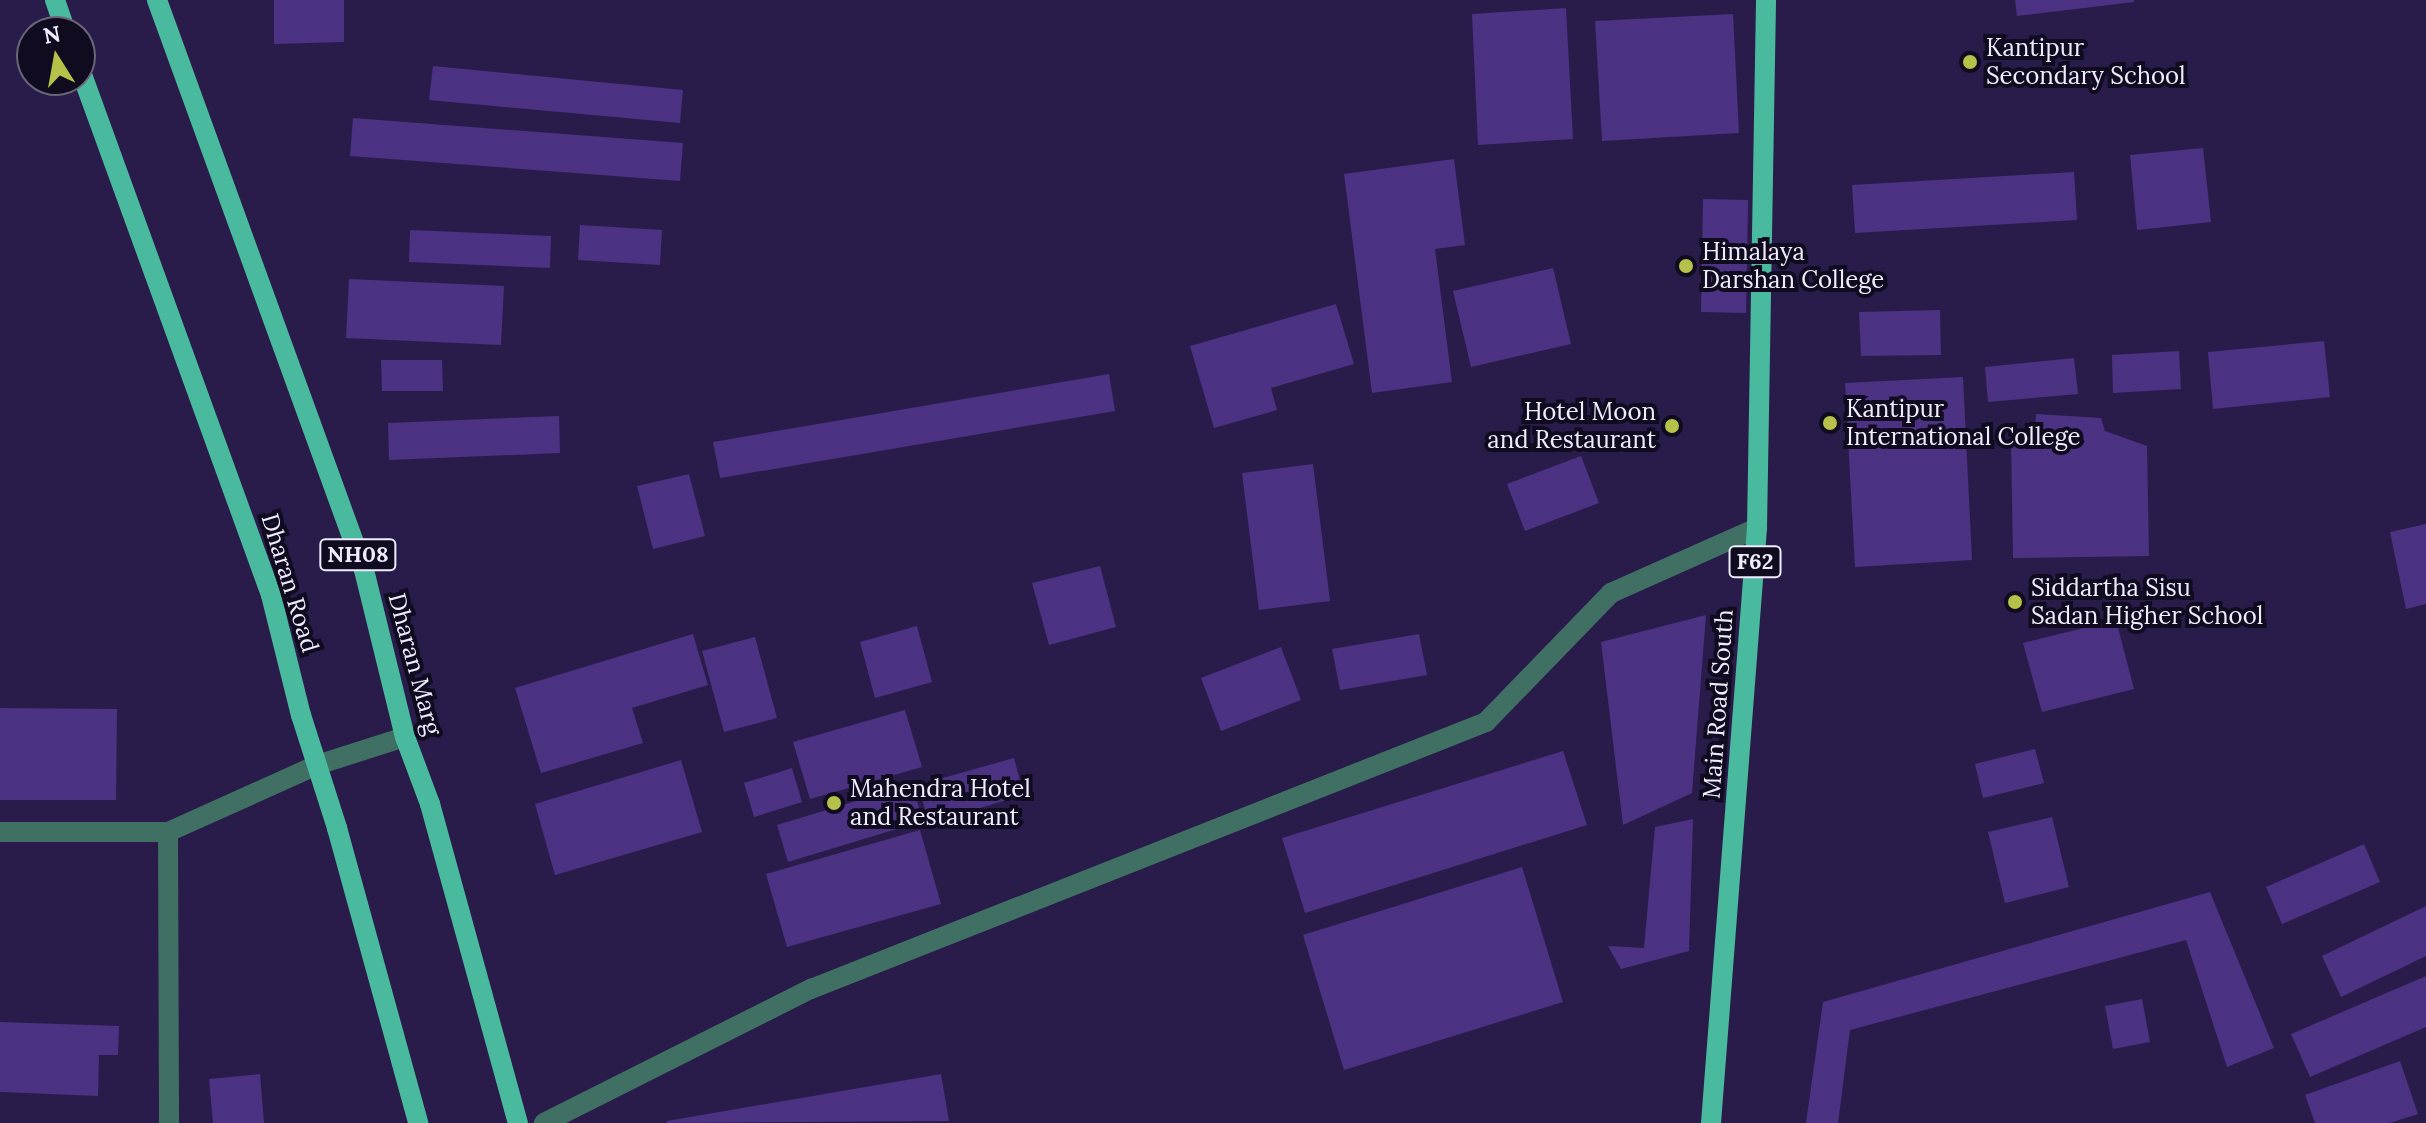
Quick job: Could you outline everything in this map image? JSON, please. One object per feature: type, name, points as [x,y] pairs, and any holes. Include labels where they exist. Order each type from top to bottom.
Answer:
[{"type":"main road","name":"Dharan Marg","points":[[157,0],[364,570],[405,737],[430,804],[518,1123]]},
{"type":"main road","name":"Main Road South","points":[[1711,1123],[1757,528],[1766,0]]},
{"type":"main road","name":"Dharan Road","points":[[90,96],[271,595],[418,1123]]},
{"type":"street","points":[[544,1123],[811,989],[1486,722],[1611,593],[1757,528]]},
{"type":"street","points":[[0,832],[168,832],[317,765],[405,737]]},
{"type":"street","points":[[168,832],[169,1123]]},
{"type":"building","points":[[274,0],[344,0],[344,42],[274,44]]},
{"type":"building","points":[[2015,0],[2134,0],[2134,2],[2017,16]]},
{"type":"building","points":[[1566,8],[1573,139],[1478,145],[1472,14]]},
{"type":"building","points":[[1733,14],[1739,133],[1602,141],[1595,21]]},
{"type":"building","points":[[433,66],[683,90],[680,123],[429,100]]},
{"type":"building","points":[[353,118],[683,143],[680,181],[350,156]]},
{"type":"building","points":[[2203,148],[2211,222],[2137,230],[2130,155]]},
{"type":"building","points":[[1454,159],[1465,245],[1435,249],[1452,382],[1372,393],[1344,174]]},
{"type":"building","points":[[2074,172],[2077,220],[1855,233],[1852,185]]},
{"type":"building","points":[[1703,199],[1748,200],[1746,313],[1701,312]]},
{"type":"building","points":[[580,225],[662,230],[660,265],[578,260]]},
{"type":"building","points":[[410,230],[551,236],[550,268],[409,262]]},
{"type":"building","points":[[1553,268],[1571,344],[1471,367],[1453,291]]},
{"type":"building","points":[[349,279],[504,286],[501,345],[346,338]]},
{"type":"building","points":[[1336,304],[1354,364],[1271,388],[1277,410],[1214,428],[1190,346]]},
{"type":"building","points":[[1940,310],[1941,355],[1861,356],[1859,312]]},
{"type":"building","points":[[2324,341],[2330,397],[2213,409],[2208,352]]},
{"type":"building","points":[[2179,351],[2181,389],[2113,393],[2112,355]]},
{"type":"building","points":[[2074,358],[2078,394],[1988,402],[1985,367]]},
{"type":"building","points":[[381,360],[442,360],[443,391],[382,391]]},
{"type":"building","points":[[1109,374],[1115,411],[720,478],[713,442]]},
{"type":"building","points":[[1963,377],[1972,560],[1855,567],[1845,383]]},
{"type":"building","points":[[2036,414],[2101,418],[2105,431],[2147,446],[2149,556],[2013,558],[2011,439],[2035,434]]},
{"type":"building","points":[[559,416],[560,453],[389,460],[388,423]]},
{"type":"building","points":[[1581,456],[1599,503],[1525,531],[1507,484]]},
{"type":"building","points":[[1313,464],[1330,601],[1259,610],[1242,473]]},
{"type":"building","points":[[689,474],[705,536],[653,549],[637,486]]},
{"type":"building","points":[[2426,524],[2426,604],[2406,609],[2390,532]]},
{"type":"building","points":[[1100,566],[1116,627],[1049,645],[1032,583]]},
{"type":"building","points":[[1706,615],[1692,793],[1623,825],[1601,642]]},
{"type":"building","points":[[2116,620],[2134,689],[2042,712],[2023,643]]},
{"type":"building","points":[[917,626],[932,682],[875,698],[860,642]]},
{"type":"building","points":[[693,634],[708,685],[632,708],[643,743],[541,773],[515,688]]},
{"type":"building","points":[[1419,634],[1427,675],[1340,690],[1332,649]]},
{"type":"building","points":[[755,637],[777,718],[724,732],[702,651]]},
{"type":"building","points":[[1281,647],[1301,700],[1221,731],[1201,678]]},
{"type":"building","points":[[0,708],[117,709],[116,800],[0,800]]},
{"type":"building","points":[[905,710],[922,767],[810,799],[793,742]]},
{"type":"building","points":[[2035,749],[2044,783],[1983,798],[1975,764]]},
{"type":"building","points":[[1563,751],[1587,825],[1305,913],[1282,838]]},
{"type":"building","points":[[1014,758],[1024,795],[929,823],[918,785]]},
{"type":"building","points":[[681,760],[702,832],[555,875],[535,804]]},
{"type":"building","points":[[792,768],[802,802],[754,817],[744,783]]},
{"type":"building","points":[[912,784],[923,821],[788,862],[777,825]]},
{"type":"building","points":[[2052,817],[2069,887],[2005,903],[1988,832]]},
{"type":"building","points":[[1693,819],[1689,951],[1621,969],[1608,946],[1644,948],[1655,827]]},
{"type":"building","points":[[920,830],[941,904],[787,947],[766,874]]},
{"type":"building","points":[[2364,844],[2380,882],[2282,924],[2266,887]]},
{"type":"building","points":[[1522,867],[1563,1002],[1344,1070],[1303,935]]},
{"type":"building","points":[[2210,892],[2274,1048],[2227,1067],[2186,940],[1850,1030],[1838,1123],[1806,1123],[1823,1002]]},
{"type":"building","points":[[2426,906],[2426,956],[2341,997],[2322,956]]},
{"type":"building","points":[[2426,976],[2426,1027],[2310,1077],[2291,1034]]},
{"type":"building","points":[[2142,999],[2150,1042],[2113,1049],[2105,1006]]},
{"type":"building","points":[[0,1022],[119,1026],[118,1055],[99,1055],[98,1096],[0,1092]]},
{"type":"building","points":[[2400,1061],[2418,1114],[2390,1123],[2315,1123],[2305,1095]]},
{"type":"building","points":[[260,1074],[264,1123],[213,1123],[209,1079]]},
{"type":"building","points":[[941,1074],[949,1121],[667,1123],[667,1121]]},
{"type":"place","name":"Kantipur Secondary School","points":[[1970,62]]},
{"type":"place","name":"Himalaya Darshan College","points":[[1686,266]]},
{"type":"place","name":"Kantipur International College","points":[[1830,423]]},
{"type":"place","name":"Hotel Moon and Restaurant","points":[[1672,426]]},
{"type":"place","name":"Siddartha Sisu Sadan Higher School","points":[[2015,602]]},
{"type":"place","name":"Mahendra Hotel and Restaurant","points":[[834,803]]}]
